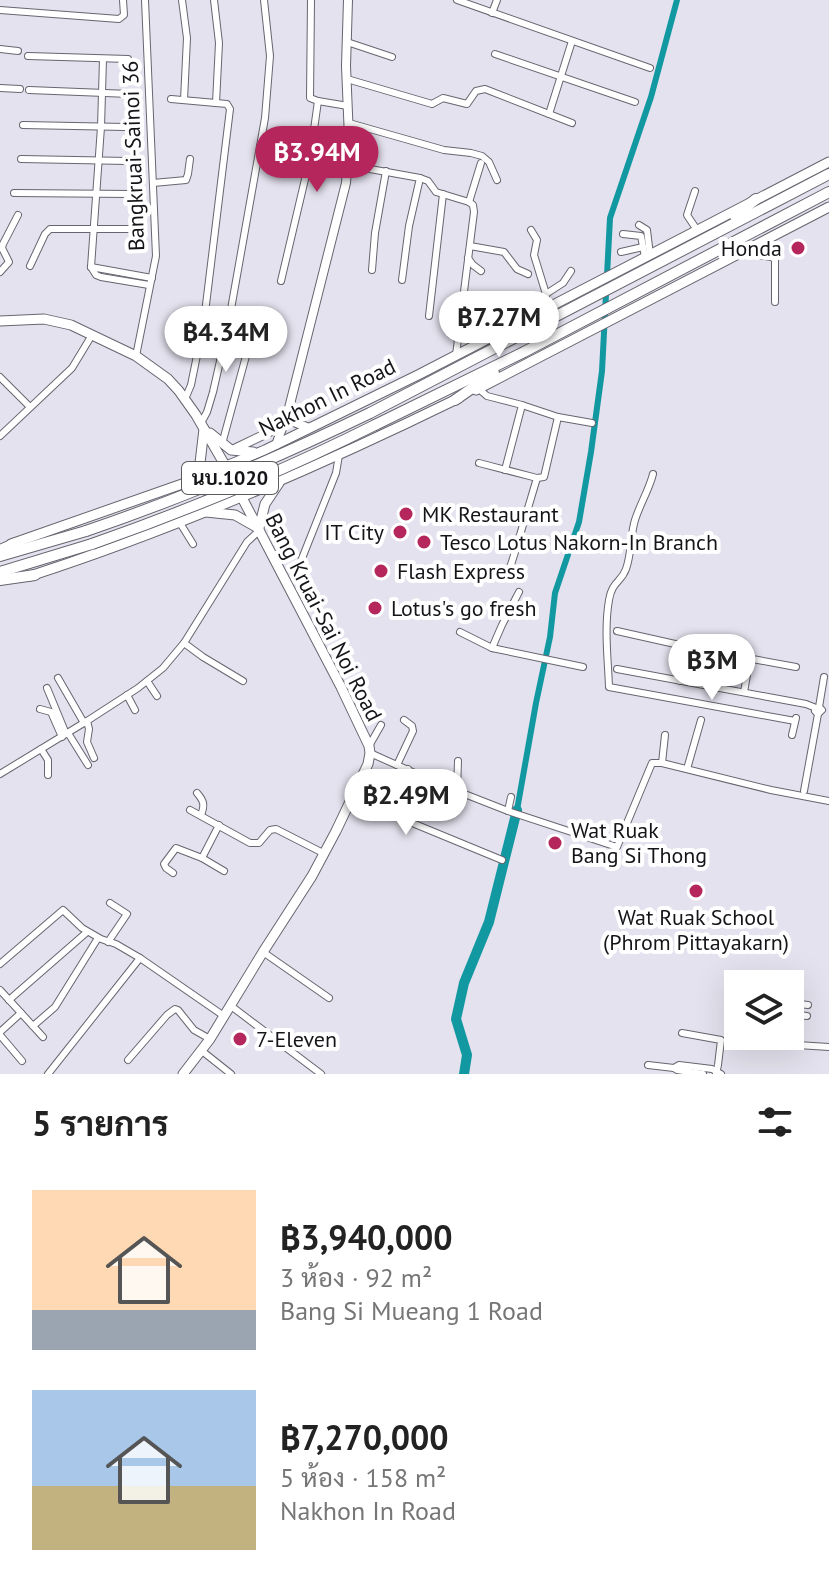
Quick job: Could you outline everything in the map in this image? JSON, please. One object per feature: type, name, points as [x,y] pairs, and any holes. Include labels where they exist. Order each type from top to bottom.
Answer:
[{"type":"main road","name":"Nakhon In Road","points":[[16,543],[185,483],[276,445],[829,162]]},
{"type":"main road","name":"Nakhon In Road","points":[[0,556],[86,531],[262,464],[370,413],[829,174]]},
{"type":"main road","name":"Nakhon In Road","points":[[0,572],[157,521],[298,462],[524,352],[829,192]]},
{"type":"main road","points":[[712,234],[756,199]]},
{"type":"main road","name":"นบ.1020","points":[[35,575],[180,523],[339,455],[479,389],[829,207]]},
{"type":"main road","name":"Bang Kruai-Sai Noi Road","points":[[0,321],[32,318],[55,320],[136,356],[168,379],[203,426],[260,529],[341,687],[369,749],[368,764],[325,854],[210,1039],[183,1074]]},
{"type":"main road","points":[[455,400],[520,358],[524,352]]},
{"type":"main road","points":[[203,426],[227,447],[262,451],[258,475],[267,481],[282,481]]},
{"type":"main road","points":[[203,426],[200,463],[185,483],[200,485],[208,492],[210,502],[206,512],[233,515],[260,529],[265,504],[282,481]]},
{"type":"main road","points":[[0,548],[16,543]]},
{"type":"main road","points":[[0,582],[35,575]]},
{"type":"street","points":[[0,10],[119,19],[124,15],[123,0]]},
{"type":"street","name":"Bangkruai-Sainoi 36","points":[[136,356],[156,256],[145,0]]},
{"type":"street","points":[[182,0],[187,48],[184,100]]},
{"type":"street","points":[[214,0],[219,43],[216,103]]},
{"type":"street","points":[[203,426],[228,326],[265,118],[270,56],[264,0]]},
{"type":"street","points":[[311,0],[310,98],[348,106]]},
{"type":"street","points":[[276,445],[288,412],[343,196],[348,165],[348,0]]},
{"type":"street","points":[[457,0],[650,68]]},
{"type":"street","points":[[492,13],[497,0]]},
{"type":"street","points":[[549,114],[572,41]]},
{"type":"street","points":[[347,42],[392,57]]},
{"type":"street","points":[[0,49],[18,51]]},
{"type":"street","points":[[495,54],[635,102]]},
{"type":"street","points":[[28,56],[128,59]]},
{"type":"street","points":[[103,59],[91,267],[151,281]]},
{"type":"street","points":[[347,79],[432,104],[443,98],[467,104],[476,91],[485,89],[572,123]]},
{"type":"street","points":[[0,88],[20,89]]},
{"type":"street","points":[[29,90],[130,94]]},
{"type":"street","points":[[171,99],[229,105],[230,109],[204,321],[191,385],[185,399]]},
{"type":"street","points":[[281,281],[310,158],[318,101]]},
{"type":"street","points":[[349,123],[444,150],[482,156],[489,162],[497,180]]},
{"type":"street","points":[[23,125],[125,127]]},
{"type":"street","points":[[21,159],[128,161]]},
{"type":"street","points":[[153,183],[186,180],[190,159]]},
{"type":"street","points":[[456,355],[474,212],[470,202],[481,163]]},
{"type":"street","points":[[348,165],[420,178],[428,181],[436,192],[470,202]]},
{"type":"street","points":[[372,270],[386,171]]},
{"type":"street","points":[[402,280],[409,226],[420,178]]},
{"type":"street","points":[[695,191],[687,215],[697,230]]},
{"type":"street","points":[[14,193],[131,194]]},
{"type":"street","points":[[429,316],[443,194]]},
{"type":"street","points":[[0,272],[9,262],[3,244],[18,215]]},
{"type":"street","points":[[639,225],[647,230],[646,253]]},
{"type":"street","points":[[30,266],[48,230],[135,229]]},
{"type":"street","points":[[531,230],[537,240],[534,255],[546,294],[545,309]]},
{"type":"street","points":[[623,234],[641,236],[646,253]]},
{"type":"street","points":[[470,246],[504,252],[517,269],[528,274]]},
{"type":"street","points":[[752,247],[755,255],[775,260],[775,302]]},
{"type":"street","points":[[621,252],[646,253]]},
{"type":"street","points":[[468,258],[481,271]]},
{"type":"street","points":[[546,294],[563,283],[571,271]]},
{"type":"street","points":[[227,447],[258,312]]},
{"type":"street","points":[[2,431],[72,368],[92,335]]},
{"type":"street","points":[[0,377],[30,407]]},
{"type":"street","points":[[479,389],[487,396],[558,417],[592,423]]},
{"type":"street","points":[[505,470],[522,405]]},
{"type":"street","points":[[288,412],[294,422],[309,428]]},
{"type":"street","points":[[479,463],[542,478],[558,417]]},
{"type":"street","points":[[227,447],[282,426]]},
{"type":"street","points":[[295,576],[336,473],[339,455]]},
{"type":"street","points":[[653,474],[634,522],[632,548],[625,572],[615,583],[609,601],[606,634],[609,687],[795,719],[792,735]]},
{"type":"street","points":[[509,571],[537,478]]},
{"type":"street","points":[[180,523],[193,544]]},
{"type":"street","points":[[0,774],[86,722],[163,668],[184,643],[247,542],[260,529]]},
{"type":"street","points":[[492,648],[519,592]]},
{"type":"street","points":[[617,631],[684,646],[680,681]]},
{"type":"street","points":[[460,632],[492,648],[583,667]]},
{"type":"street","points":[[184,643],[243,681]]},
{"type":"street","points":[[731,655],[796,667]]},
{"type":"street","points":[[744,692],[750,658]]},
{"type":"street","points":[[617,669],[806,704],[821,710]]},
{"type":"street","points":[[804,791],[821,710],[824,677]]},
{"type":"street","points":[[58,678],[86,722],[89,729],[87,742],[94,758]]},
{"type":"street","points":[[147,681],[157,696]]},
{"type":"street","points":[[47,688],[65,734]]},
{"type":"street","points":[[127,695],[135,710]]},
{"type":"street","points":[[40,709],[51,712],[88,765]]},
{"type":"street","points":[[397,765],[413,731],[404,720]]},
{"type":"street","points":[[687,769],[701,720]]},
{"type":"street","points":[[381,725],[369,749],[397,765],[509,811],[617,847],[652,763],[829,801]]},
{"type":"street","points":[[662,763],[665,735]]},
{"type":"street","points":[[41,749],[48,760],[48,775]]},
{"type":"street","points":[[457,791],[458,761]]},
{"type":"street","points":[[408,769],[388,813],[502,860]]},
{"type":"street","points":[[197,793],[203,800],[201,815]]},
{"type":"street","points":[[509,811],[511,797]]},
{"type":"street","points":[[190,810],[255,844],[263,841],[270,830],[276,829],[325,854]]},
{"type":"street","points":[[202,858],[219,825]]},
{"type":"street","points":[[173,873],[164,864],[176,848],[224,871]]},
{"type":"street","points":[[108,942],[127,914],[110,903]]},
{"type":"street","points":[[0,964],[63,910],[87,932],[140,958],[224,1016]]},
{"type":"street","points":[[9,1000],[87,932]]},
{"type":"street","points":[[33,1026],[55,1007],[98,938]]},
{"type":"street","points":[[263,952],[329,998]]},
{"type":"street","points":[[48,1074],[140,958]]},
{"type":"street","points":[[0,990],[43,1037]]},
{"type":"street","points":[[804,1005],[808,1005]]},
{"type":"street","points":[[231,1006],[321,1074]]},
{"type":"street","points":[[128,1060],[175,1009],[194,1030],[210,1039]]},
{"type":"street","points":[[21,1013],[0,1034],[22,1061]]},
{"type":"street","points":[[674,1068],[679,1065],[718,1073],[721,1040],[682,1033]]},
{"type":"street","points":[[804,1045],[829,1047]]},
{"type":"street","points":[[202,1051],[231,1074]]},
{"type":"street","points":[[648,1065],[703,1074]]},
{"type":"waterway","points":[[517,810],[550,637],[555,593],[579,522],[591,452],[602,371],[610,218],[651,97],[677,0]]},
{"type":"waterway","points":[[464,1074],[467,1055],[456,1019],[464,983],[489,922],[517,810]]},
{"type":"place","name":"Honda","points":[[798,248]]},
{"type":"place","name":"MK Restaurant","points":[[406,514]]},
{"type":"place","name":"IT City","points":[[400,532]]},
{"type":"place","name":"Tesco Lotus Nakorn-In Branch","points":[[424,542]]},
{"type":"place","name":"Flash Express","points":[[381,571]]},
{"type":"place","name":"Lotus's go fresh","points":[[375,608]]},
{"type":"place","name":"Wat Ruak Bang Si Thong","points":[[555,843]]},
{"type":"place","name":"Wat Ruak School (Phrom Pittayakarn)","points":[[696,891]]},
{"type":"place","name":"7-Eleven","points":[[240,1039]]}]
